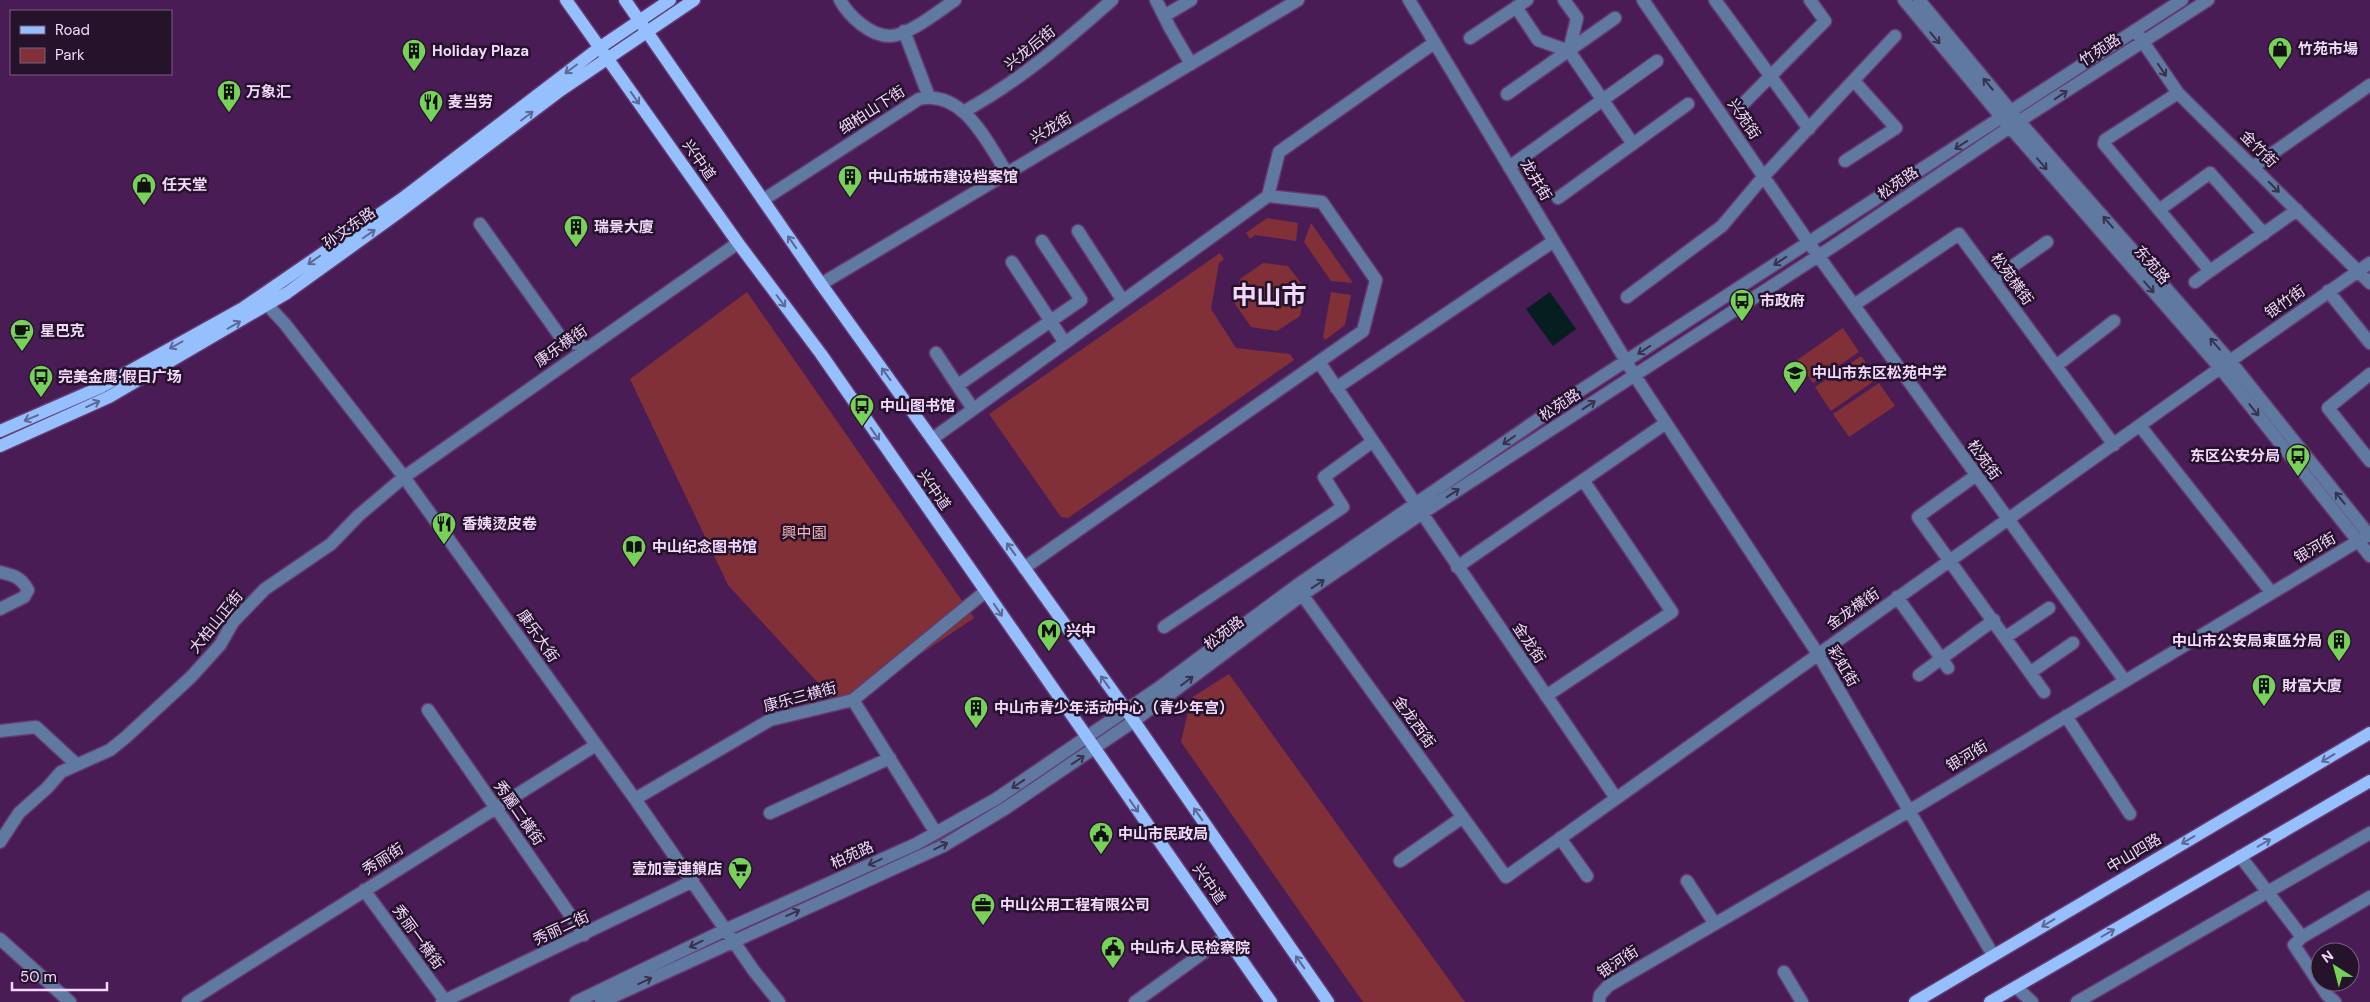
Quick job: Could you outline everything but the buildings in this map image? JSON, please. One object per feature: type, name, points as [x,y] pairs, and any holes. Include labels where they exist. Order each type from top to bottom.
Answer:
[{"type":"main road","name":"兴中道","points":[[566,0],[738,244],[820,354],[1271,1002]]},
{"type":"main road","name":"兴中道","points":[[625,0],[821,284],[1134,721],[1328,1002]]},
{"type":"main road","name":"孙文东路","points":[[0,431],[101,387],[264,301],[600,48],[670,0]]},
{"type":"main road","name":"孙文东路","points":[[0,446],[109,397],[264,301],[398,213],[561,90],[694,0]]},
{"type":"main road","name":"中山四路","points":[[1915,1002],[2370,733]]},
{"type":"main road","points":[[1990,1002],[2370,781]]},
{"type":"street","points":[[840,0],[856,20],[874,31],[890,36],[904,31],[955,0]]},
{"type":"street","name":"兴龙后街","points":[[963,112],[1017,80],[1047,57],[1112,0]]},
{"type":"street","points":[[1156,0],[1191,64]]},
{"type":"street","points":[[1164,16],[1192,0]]},
{"type":"street","name":"兴龙街","points":[[821,284],[1298,0]]},
{"type":"street","name":"龙井街","points":[[1409,0],[1635,376]]},
{"type":"street","points":[[1564,0],[1577,18],[1569,51]]},
{"type":"street","name":"兴苑街","points":[[1643,0],[1819,256]]},
{"type":"street","points":[[1715,0],[1810,129]]},
{"type":"street","points":[[1739,108],[1825,21],[1810,0]]},
{"type":"street","name":"东苑路","points":[[1904,0],[2225,365],[2367,537],[2370,556]]},
{"type":"street","name":"东苑路","points":[[1919,0],[2011,120]]},
{"type":"street","name":"竹苑路","points":[[2011,120],[2135,29],[2182,0]]},
{"type":"street","name":"竹苑路","points":[[2011,120],[2143,42],[2208,0]]},
{"type":"street","points":[[1470,38],[1522,4],[1538,40],[1569,51],[1633,144]]},
{"type":"street","points":[[1507,94],[1615,18]]},
{"type":"street","name":"金竹街","points":[[2135,29],[2178,93],[2370,283]]},
{"type":"street","points":[[904,31],[929,97]]},
{"type":"street","points":[[1627,297],[1722,226],[1764,176],[1895,36]]},
{"type":"street","points":[[932,439],[1268,196],[1279,152],[1434,42]]},
{"type":"street","points":[[1509,167],[1604,101],[1657,61]]},
{"type":"street","points":[[1845,161],[1896,128],[1854,81]]},
{"type":"street","points":[[2254,167],[2370,85]]},
{"type":"street","points":[[2178,93],[2105,140],[2106,148],[2210,271]]},
{"type":"street","name":"细柏山下街","points":[[763,200],[919,99],[929,97],[942,98],[963,112],[979,128],[1007,173]]},
{"type":"street","points":[[1558,198],[1688,104]]},
{"type":"street","name":"松苑路","points":[[1125,709],[1418,510],[1626,361],[1809,243],[2011,120]]},
{"type":"street","name":"松苑路","points":[[1418,510],[1635,376],[1819,256],[2011,120]]},
{"type":"street","points":[[2159,210],[2210,173],[2264,234]]},
{"type":"street","points":[[1024,568],[1364,331],[1376,280],[1322,202],[1268,196]]},
{"type":"street","points":[[2195,282],[2297,210]]},
{"type":"street","points":[[480,224],[562,339],[587,348]]},
{"type":"street","points":[[1078,231],[1123,300]]},
{"type":"street","name":"松苑横街","points":[[1854,305],[1959,234],[2114,445]]},
{"type":"street","points":[[958,385],[1082,300],[1042,241]]},
{"type":"street","points":[[1336,388],[1554,241]]},
{"type":"street","points":[[1992,280],[2047,242]]},
{"type":"street","name":"康乐横街","points":[[404,477],[738,244]]},
{"type":"street","name":"松苑街","points":[[1819,256],[1975,476],[2125,681]]},
{"type":"street","points":[[1012,262],[1065,343]]},
{"type":"street","name":"银竹街","points":[[2225,365],[2328,291],[2370,264]]},
{"type":"street","points":[[2328,291],[2370,343]]},
{"type":"street","name":"康乐大街","points":[[264,301],[285,324],[404,477],[635,800],[754,971],[779,1002]]},
{"type":"street","points":[[2056,366],[2114,321]]},
{"type":"street","points":[[936,354],[973,409]]},
{"type":"street","name":"金龙街","points":[[1319,362],[1418,510],[1616,798]]},
{"type":"street","name":"金龙横街","points":[[1506,877],[2225,365]]},
{"type":"street","points":[[2370,374],[2328,408],[2370,461]]},
{"type":"street","name":"彩虹街","points":[[1635,376],[1818,654],[1993,956]]},
{"type":"street","points":[[1457,567],[1666,423]]},
{"type":"street","points":[[2140,426],[2271,592]]},
{"type":"street","points":[[1164,627],[1342,507],[1324,477],[1372,442]]},
{"type":"street","points":[[1975,476],[1918,517],[2044,692]]},
{"type":"street","name":"大柏山正街","points":[[0,842],[19,814],[62,772],[110,750],[154,713],[214,652],[234,622],[265,588],[332,544],[358,516],[404,477]]},
{"type":"street","points":[[1546,696],[1672,612],[1583,480]]},
{"type":"street","name":"银河街","points":[[1599,1002],[1600,994],[1608,986],[1909,811],[2271,592],[2367,537]]},
{"type":"street","points":[[0,572],[16,576],[24,581],[28,590],[24,596],[0,609]]},
{"type":"street","name":"康乐三横街","points":[[635,800],[770,720],[853,700],[986,591]]},
{"type":"street","name":"松苑路","points":[[1134,721],[1299,591]]},
{"type":"street","name":"金龙西街","points":[[1299,591],[1506,877]]},
{"type":"street","points":[[1897,598],[1944,663]]},
{"type":"street","points":[[2006,637],[2049,608]]},
{"type":"street","points":[[1918,675],[1944,663],[1994,620]]},
{"type":"street","points":[[2030,672],[2073,643]]},
{"type":"street","points":[[853,700],[936,833]]},
{"type":"street","name":"柏苑路","points":[[576,1002],[726,929],[936,833],[996,799],[1125,709]]},
{"type":"street","name":"秀麗二橫街","points":[[428,710],[584,935]]},
{"type":"street","points":[[2066,716],[2130,814]]},
{"type":"street","name":"柏苑路","points":[[601,1002],[943,846],[1006,808],[1134,721]]},
{"type":"street","points":[[0,731],[36,727],[76,764]]},
{"type":"street","name":"秀丽街","points":[[193,1001],[364,890],[596,745]]},
{"type":"street","points":[[770,813],[890,758]]},
{"type":"street","points":[[1400,861],[1463,817]]},
{"type":"street","points":[[2077,1002],[2370,833]]},
{"type":"street","points":[[1560,838],[1587,876]]},
{"type":"street","points":[[2240,856],[2269,891],[2302,937]]},
{"type":"street","points":[[1687,881],[1715,924]]},
{"type":"street","name":"秀丽二街","points":[[444,1001],[693,882]]},
{"type":"street","name":"秀丽一横街","points":[[364,890],[444,1001]]},
{"type":"street","points":[[2335,1002],[2327,995],[2294,945],[2302,937],[2370,897]]},
{"type":"street","points":[[1135,1002],[1225,937]]},
{"type":"street","points":[[0,939],[70,1002]]},
{"type":"street","points":[[1784,972],[1802,1002]]},
{"type":"street","points":[[2016,987],[2018,1002]]},
{"type":"street","points":[[2016,987],[2032,1002]]},
{"type":"green space","points":[[1267,218],[1298,223],[1296,241],[1255,235],[1250,239],[1246,233]]},
{"type":"green space","points":[[1311,223],[1353,283],[1331,281],[1304,242]]},
{"type":"green space","points":[[1220,253],[1224,259],[1219,263],[1211,309],[1236,348],[1290,354],[1294,360],[1068,518],[1061,517],[989,414]]},
{"type":"green space","points":[[1263,263],[1288,266],[1305,288],[1300,316],[1277,331],[1251,327],[1235,304],[1240,279]]},
{"type":"green space","name":"興中園","points":[[747,292],[974,618],[841,708],[728,585],[630,379]]},
{"type":"green space","points":[[1331,292],[1351,295],[1345,325],[1325,340],[1323,337]]},
{"type":"green space","points":[[1843,328],[1859,352],[1813,383],[1797,360]]},
{"type":"green space","points":[[1861,356],[1877,379],[1831,411],[1815,387]]},
{"type":"green space","points":[[1879,383],[1895,406],[1849,437],[1833,414]]},
{"type":"green space","points":[[1229,674],[1465,1002],[1363,1002],[1181,742],[1191,698]]},
{"type":"shaded area","points":[[1550,292],[1576,329],[1553,346],[1526,309]]},
{"type":"place","name":"竹苑市場","points":[[2280,70]]},
{"type":"place","name":"Holiday Plaza","points":[[414,72]]},
{"type":"place","name":"万象汇","points":[[229,113]]},
{"type":"place","name":"麦当劳","points":[[431,123]]},
{"type":"place","name":"中山市城市建设档案馆","points":[[850,198]]},
{"type":"place","name":"任天堂","points":[[144,206]]},
{"type":"place","name":"瑞景大廈","points":[[576,248]]},
{"type":"place","name":"市政府","points":[[1742,322]]},
{"type":"place","name":"星巴克","points":[[22,352]]},
{"type":"place","name":"中山市东区松苑中学","points":[[1795,394]]},
{"type":"place","name":"完美金鹰·假日广场","points":[[41,398]]},
{"type":"place","name":"中山图书馆","points":[[862,427]]},
{"type":"place","name":"东区公安分局","points":[[2298,477]]},
{"type":"place","name":"香姨烫皮卷","points":[[444,545]]},
{"type":"place","name":"中山纪念图书馆","points":[[634,568]]},
{"type":"place","name":"兴中","points":[[1049,652]]},
{"type":"place","name":"中山市公安局東區分局","points":[[2339,662]]},
{"type":"place","name":"財富大廈","points":[[2264,707]]},
{"type":"place","name":"中山市青少年活动中心（青少年宫）","points":[[976,729]]},
{"type":"place","name":"中山市民政局","points":[[1101,855]]},
{"type":"place","name":"壹加壹連鎖店","points":[[740,890]]},
{"type":"place","name":"中山公用工程有限公司","points":[[983,926]]},
{"type":"place","name":"中山市人民检察院","points":[[1113,969]]},
{"type":"district","name":"中山市","points":[[1269,295]]}]
